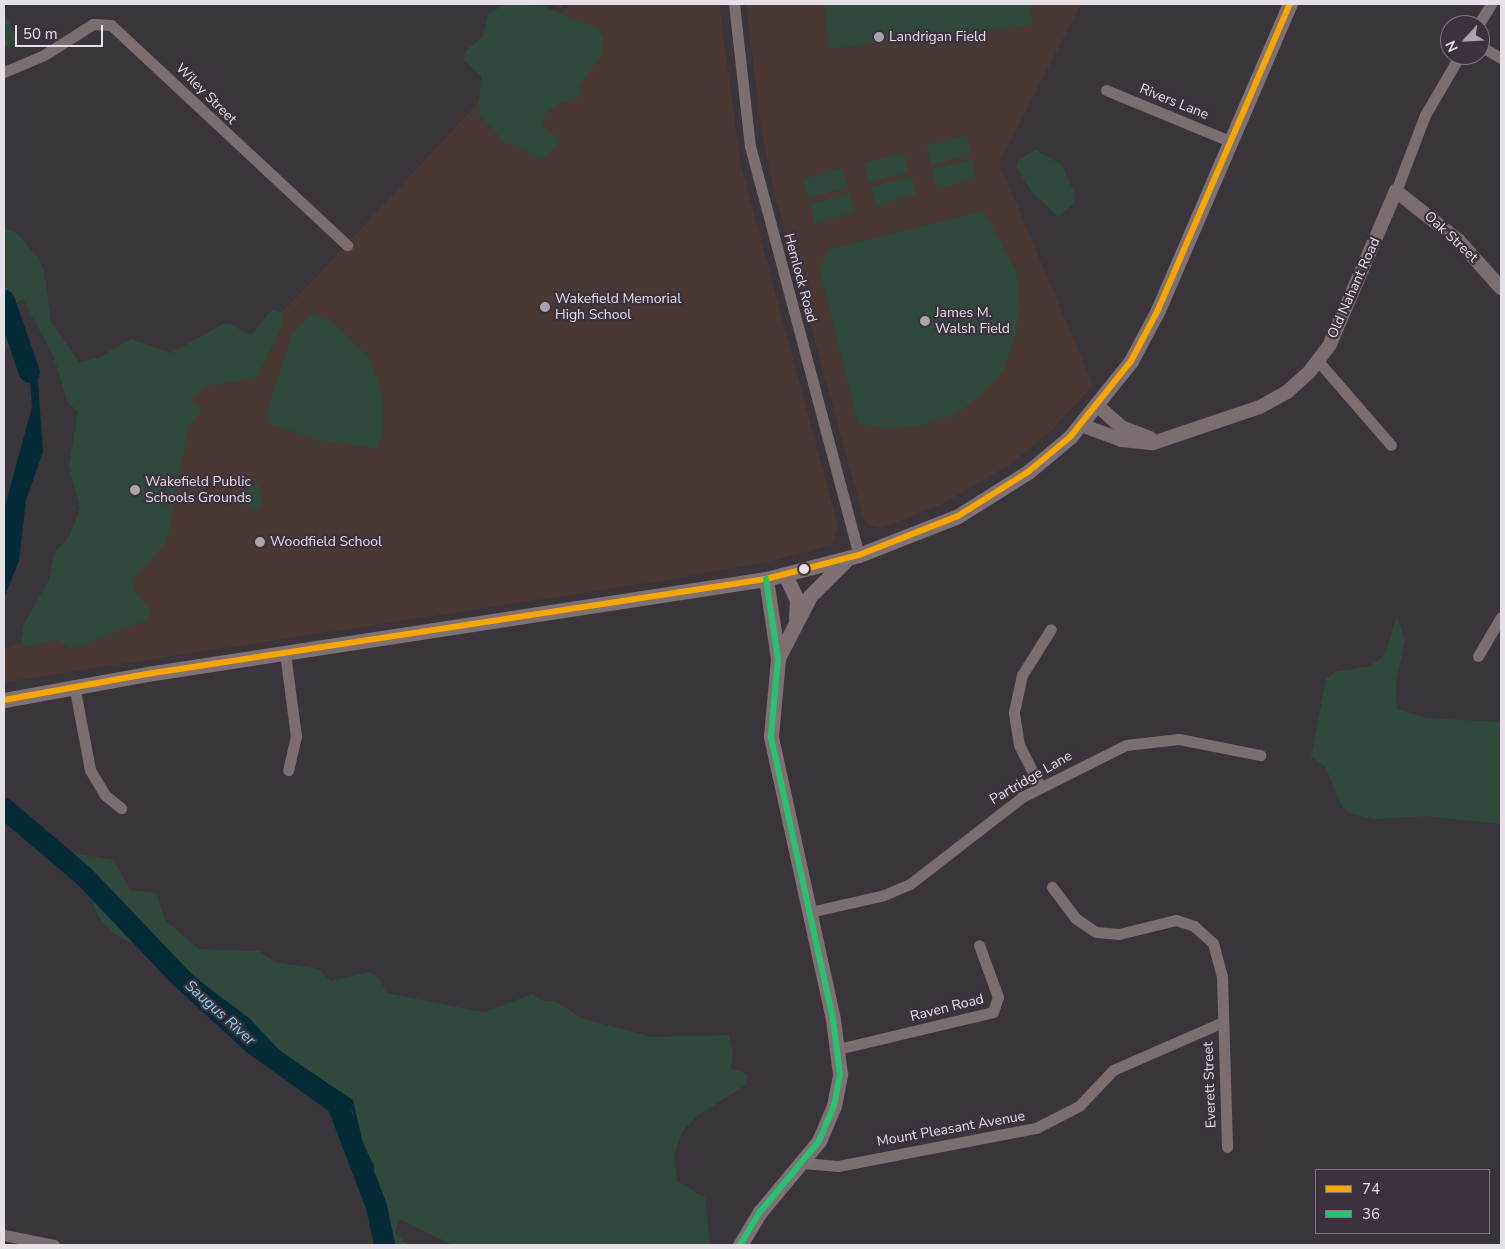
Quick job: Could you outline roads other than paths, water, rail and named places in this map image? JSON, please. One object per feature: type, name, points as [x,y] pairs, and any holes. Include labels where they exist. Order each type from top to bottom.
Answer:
[{"type":"main road","points":[[4,700],[74,686],[766,579],[854,557],[937,525],[982,502],[1028,472],[1082,425],[1131,361],[1158,310],[1290,4]]},
{"type":"main road","points":[[778,659],[796,618],[823,580],[854,557]]},
{"type":"main road","points":[[785,575],[797,600],[796,618]]},
{"type":"main road","points":[[740,1245],[760,1212],[803,1163],[819,1141],[834,1106],[840,1074],[838,1049],[771,736],[778,659],[766,579]]},
{"type":"street","name":"Hemlock Road","points":[[734,4],[750,146],[854,557]]},
{"type":"street","points":[[1484,15],[1491,4]]},
{"type":"street","name":"Wiley Street","points":[[4,72],[44,55],[92,24],[111,24],[347,245]]},
{"type":"street","points":[[1490,52],[1501,58]]},
{"type":"street","name":"Old Nahant Road","points":[[1082,425],[1137,443],[1165,439],[1269,403],[1295,386],[1318,361],[1340,323],[1396,191],[1425,115],[1454,65]]},
{"type":"street","name":"Rivers Lane","points":[[1106,90],[1230,140]]},
{"type":"street","name":"Oak Street","points":[[1396,191],[1459,241],[1501,288]]},
{"type":"street","points":[[1318,361],[1391,445]]},
{"type":"street","points":[[1098,406],[1131,432],[1165,439]]},
{"type":"street","points":[[1478,656],[1501,617]]},
{"type":"street","points":[[1040,786],[1019,745],[1014,712],[1024,669],[1051,629]]},
{"type":"street","points":[[285,653],[296,736],[288,770]]},
{"type":"street","points":[[74,686],[90,770],[105,795],[121,808]]},
{"type":"street","name":"Partridge Lane","points":[[810,912],[884,895],[910,884],[990,819],[1040,786],[1116,749],[1151,740],[1179,740],[1260,755]]},
{"type":"street","points":[[1052,888],[1079,922],[1099,933],[1127,932],[1166,920],[1185,922],[1201,931],[1219,957],[1222,1022]]},
{"type":"street","name":"Raven Road","points":[[838,1049],[993,1012],[998,999],[979,945]]},
{"type":"street","name":"Everett Street","points":[[1222,1022],[1227,1147]]},
{"type":"street","name":"Mount Pleasant Avenue","points":[[803,1163],[838,1166],[1036,1128],[1079,1106],[1109,1072],[1222,1022]]},
{"type":"street","points":[[4,1235],[54,1245]]},
{"type":"water","points":[[14,344],[31,353],[37,369],[43,452],[26,500],[19,561],[4,598],[5,506],[32,407],[29,366],[10,350]]},
{"type":"water","points":[[152,956],[174,963],[201,982],[250,1019],[281,1052],[353,1100],[363,1144],[374,1166],[373,1183],[356,1143],[353,1112],[328,1087],[251,1037],[174,965]]},
{"type":"waterway","points":[[4,300],[29,372]]},
{"type":"waterway","name":"Saugus River","points":[[4,808],[84,876],[179,976],[252,1043],[337,1104],[376,1206],[384,1245]]},
{"type":"place","name":"Landrigan Field","points":[[879,37]]},
{"type":"place","name":"Wakefield Memorial High School","points":[[545,307]]},
{"type":"place","name":"James M. Walsh Field","points":[[925,321]]},
{"type":"place","name":"Wakefield Public Schools Grounds","points":[[135,490]]},
{"type":"place","name":"Woodfield School","points":[[260,542]]}]
